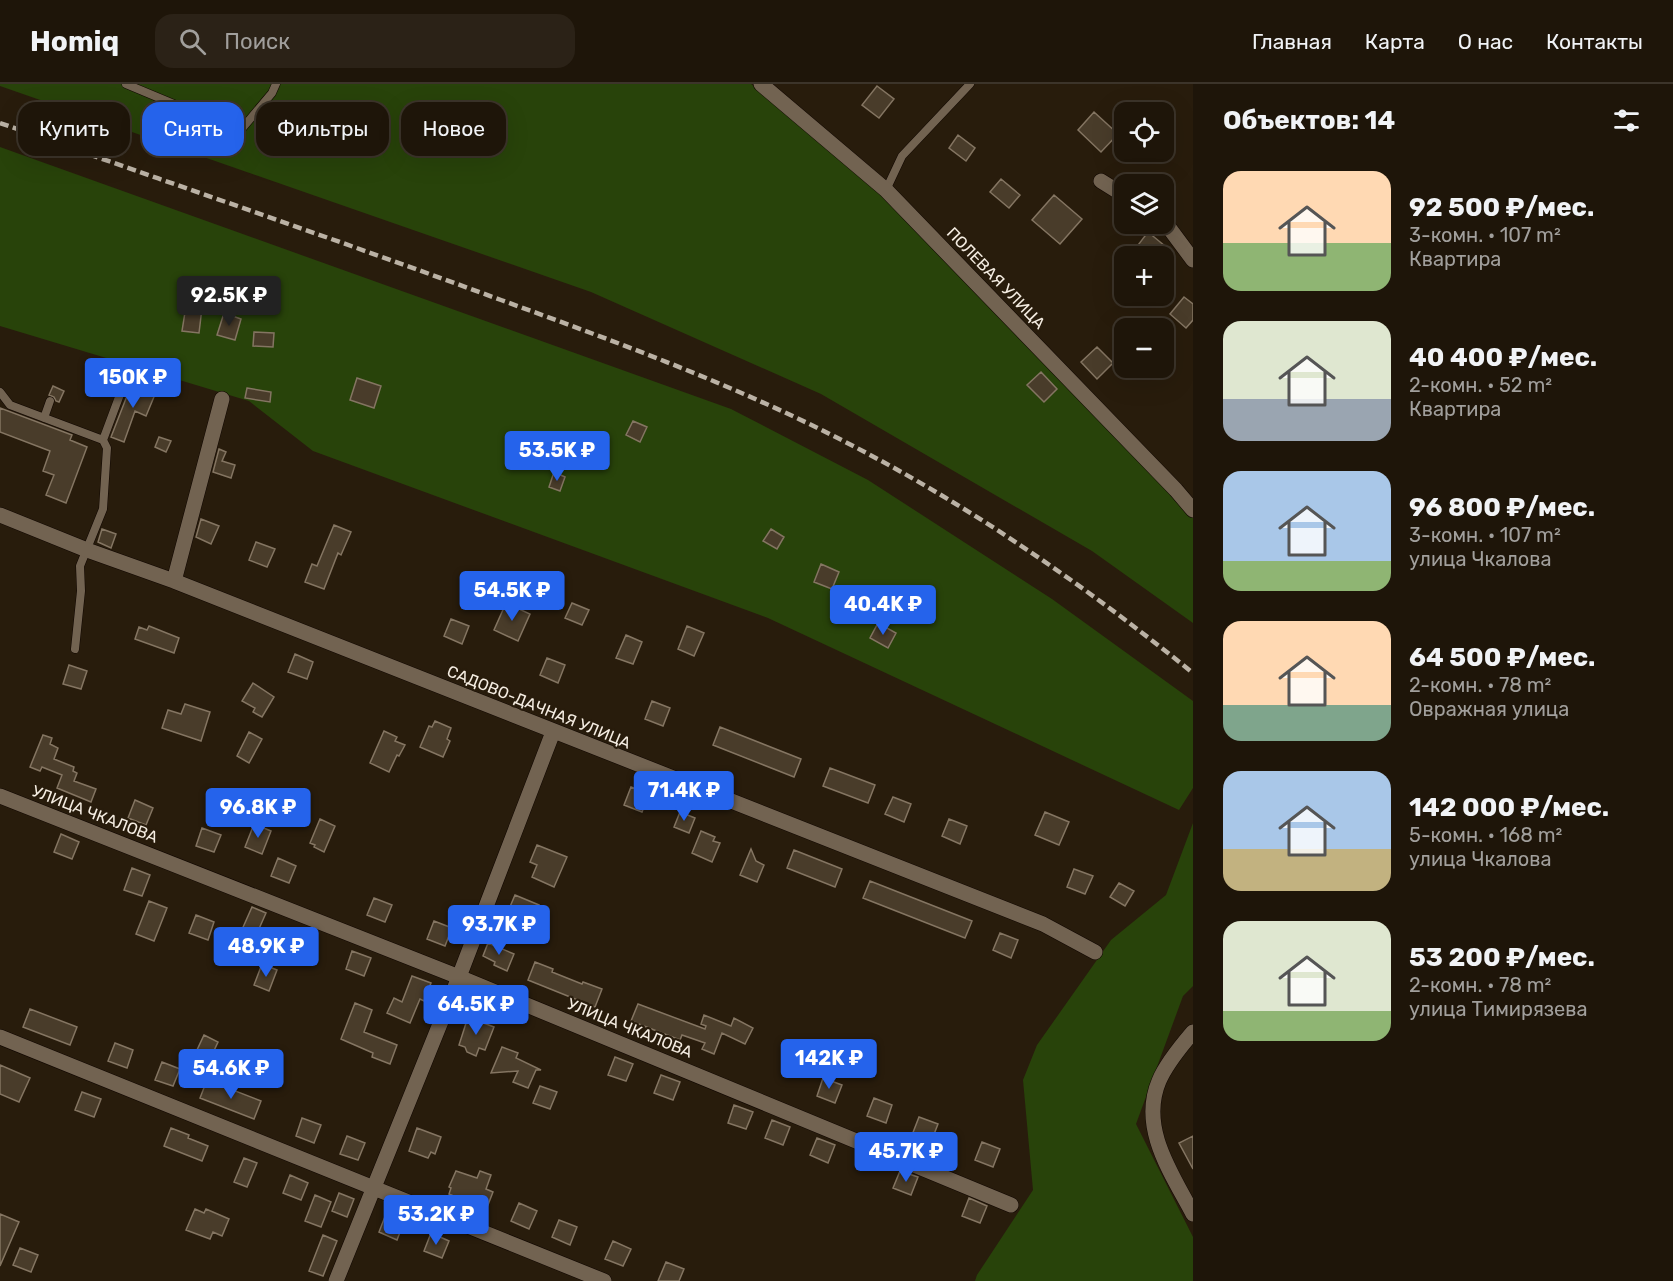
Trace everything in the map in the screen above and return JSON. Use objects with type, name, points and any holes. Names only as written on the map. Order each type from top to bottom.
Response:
[{"type":"street","name":"ПОЛЕВАЯ УЛИЦА","points":[[761,84],[886,190],[1193,510]]},
{"type":"street","points":[[1101,181],[1114,189]]},
{"type":"street","points":[[1174,234],[1193,260]]},
{"type":"street","points":[[174,581],[222,399]]},
{"type":"street","name":"САДОВО-ДАЧНАЯ УЛИЦА","points":[[0,515],[87,550],[174,581],[1043,924],[1095,952]]},
{"type":"street","points":[[336,1281],[459,977],[553,732]]},
{"type":"street","name":"УЛИЦА ЧКАЛОВА","points":[[0,796],[459,977],[1011,1205]]},
{"type":"street","points":[[1193,1032],[1159,1080],[1153,1102],[1154,1128],[1160,1153],[1193,1214]]},
{"type":"street","points":[[0,1037],[604,1281]]},
{"type":"lane","points":[[126,84],[181,107],[229,144],[272,93],[276,84]]},
{"type":"lane","points":[[886,190],[902,156],[969,84]]},
{"type":"lane","points":[[103,440],[124,381]]},
{"type":"lane","points":[[0,392],[9,405],[103,440],[107,448],[103,509],[80,566],[81,591],[75,649]]},
{"type":"lane","points":[[44,418],[50,402]]},
{"type":"green space","points":[[0,84],[751,84],[880,189],[1193,518],[1193,623],[1092,551],[821,394],[591,292],[201,156],[244,156],[244,102],[142,102],[142,135],[130,131],[130,102],[46,102],[0,86]]},
{"type":"green space","points":[[0,147],[18,153],[18,156],[25,156],[731,409],[868,480],[1052,599],[1193,701],[1193,788],[1179,810],[768,618],[313,451],[249,401],[0,326]]},
{"type":"green space","points":[[1193,823],[1193,986],[1183,996],[1136,1124],[1193,1237],[1193,1281],[975,1281],[1033,1190],[1023,1080],[1037,1045],[1111,940],[1166,895]]},
{"type":"building","points":[[877,86],[894,99],[879,118],[862,105]]},
{"type":"building","points":[[1094,112],[1114,130],[1114,138],[1101,152],[1078,130]]},
{"type":"building","points":[[958,135],[975,148],[966,161],[949,148]]},
{"type":"building","points":[[1001,179],[1020,195],[1009,208],[990,192]]},
{"type":"building","points":[[1054,195],[1082,219],[1060,244],[1032,220]]},
{"type":"building","points":[[1146,234],[1150,234],[1165,246],[1137,246]]},
{"type":"building","points":[[1184,297],[1193,304],[1193,320],[1186,328],[1170,314]]},
{"type":"building","points":[[186,306],[202,308],[199,333],[182,331]]},
{"type":"building","points":[[224,313],[241,319],[235,340],[217,335]]},
{"type":"building","points":[[254,332],[274,333],[273,347],[253,346]]},
{"type":"building","points":[[1097,347],[1113,363],[1097,379],[1081,362]]},
{"type":"building","points":[[1041,372],[1057,389],[1044,402],[1027,385]]},
{"type":"building","points":[[357,378],[381,386],[374,408],[350,400]]},
{"type":"building","points":[[132,383],[156,392],[146,416],[135,411],[124,442],[111,437]]},
{"type":"building","points":[[53,386],[64,391],[59,402],[49,395]]},
{"type":"building","points":[[247,388],[271,392],[270,402],[245,398]]},
{"type":"building","points":[[0,408],[72,435],[70,440],[87,447],[66,503],[46,495],[54,475],[43,471],[50,451],[0,432]]},
{"type":"building","points":[[633,421],[647,427],[640,442],[626,435]]},
{"type":"building","points":[[159,437],[171,441],[166,452],[155,447]]},
{"type":"building","points":[[219,449],[226,452],[222,461],[235,465],[231,478],[213,472]]},
{"type":"building","points":[[554,472],[565,477],[560,491],[549,487]]},
{"type":"building","points":[[201,519],[219,526],[211,544],[196,537]]},
{"type":"building","points":[[334,525],[351,532],[341,555],[338,553],[324,589],[305,582],[312,564],[317,566]]},
{"type":"building","points":[[102,529],[116,534],[111,548],[98,542]]},
{"type":"building","points":[[771,529],[784,537],[777,549],[763,541]]},
{"type":"building","points":[[256,542],[275,549],[267,567],[249,560]]},
{"type":"building","points":[[821,564],[839,572],[832,589],[814,582]]},
{"type":"building","points":[[506,603],[530,614],[518,641],[494,630]]},
{"type":"building","points":[[572,603],[589,610],[582,625],[565,618]]},
{"type":"building","points":[[451,619],[469,626],[462,644],[444,636]]},
{"type":"building","points":[[878,623],[896,633],[888,648],[870,638]]},
{"type":"building","points":[[149,626],[179,638],[174,653],[135,639],[139,627],[147,630]]},
{"type":"building","points":[[687,626],[704,633],[694,656],[678,649]]},
{"type":"building","points":[[626,635],[642,642],[633,664],[616,658]]},
{"type":"building","points":[[295,654],[313,662],[307,679],[288,672]]},
{"type":"building","points":[[547,658],[565,665],[558,683],[540,675]]},
{"type":"building","points":[[69,665],[87,671],[81,689],[63,684]]},
{"type":"building","points":[[253,683],[274,697],[262,717],[253,712],[255,708],[242,701]]},
{"type":"building","points":[[652,701],[670,708],[663,726],[645,719]]},
{"type":"building","points":[[185,704],[210,712],[201,741],[162,728],[168,710],[181,714]]},
{"type":"building","points":[[435,721],[451,728],[447,739],[450,741],[443,757],[420,747],[429,726],[432,727]]},
{"type":"building","points":[[720,727],[801,759],[794,777],[713,745]]},
{"type":"building","points":[[384,731],[397,737],[395,741],[405,745],[389,772],[370,763]]},
{"type":"building","points":[[249,732],[262,739],[249,763],[237,756]]},
{"type":"building","points":[[43,735],[52,738],[50,744],[58,748],[54,759],[74,767],[73,771],[77,773],[74,781],[96,789],[91,802],[57,788],[62,775],[42,767],[40,771],[30,767]]},
{"type":"building","points":[[830,768],[875,785],[868,803],[823,786]]},
{"type":"building","points":[[631,787],[649,794],[642,812],[624,805]]},
{"type":"building","points":[[893,797],[911,804],[904,822],[885,814]]},
{"type":"building","points":[[135,800],[153,808],[146,825],[128,818]]},
{"type":"building","points":[[680,812],[695,818],[689,833],[674,827]]},
{"type":"building","points":[[1045,812],[1069,822],[1059,845],[1035,835]]},
{"type":"building","points":[[320,819],[335,826],[324,852],[310,843]]},
{"type":"building","points":[[949,819],[967,826],[960,844],[942,836]]},
{"type":"building","points":[[254,824],[271,831],[262,854],[245,847]]},
{"type":"building","points":[[202,828],[221,835],[214,852],[196,846]]},
{"type":"building","points":[[701,831],[715,837],[713,841],[720,843],[712,862],[692,853]]},
{"type":"building","points":[[61,834],[79,842],[72,859],[54,852]]},
{"type":"building","points":[[537,845],[567,857],[554,887],[532,877],[537,865],[530,862]]},
{"type":"building","points":[[751,849],[756,861],[764,865],[757,882],[740,875]]},
{"type":"building","points":[[794,850],[842,869],[835,887],[787,868]]},
{"type":"building","points":[[278,858],[296,866],[289,883],[271,876]]},
{"type":"building","points":[[132,868],[150,875],[142,896],[124,890]]},
{"type":"building","points":[[1074,869],[1093,876],[1085,894],[1067,887]]},
{"type":"building","points":[[870,881],[972,921],[965,938],[863,898]]},
{"type":"building","points":[[1119,883],[1134,891],[1125,906],[1110,897]]},
{"type":"building","points":[[515,895],[539,905],[526,936],[496,924],[503,907],[509,909]]},
{"type":"building","points":[[374,898],[392,905],[385,922],[367,915]]},
{"type":"building","points":[[149,901],[167,908],[154,941],[136,934]]},
{"type":"building","points":[[252,907],[266,913],[254,940],[240,934]]},
{"type":"building","points":[[196,915],[214,922],[208,940],[189,933]]},
{"type":"building","points":[[434,921],[452,928],[445,946],[427,939]]},
{"type":"building","points":[[1000,933],[1018,940],[1011,958],[993,950]]},
{"type":"building","points":[[488,943],[514,954],[507,971],[494,965],[495,962],[483,956]]},
{"type":"building","points":[[352,951],[371,958],[364,976],[346,969]]},
{"type":"building","points":[[535,962],[553,969],[552,972],[602,989],[595,1007],[528,980]]},
{"type":"building","points":[[262,964],[277,970],[269,991],[254,985]]},
{"type":"building","points":[[412,976],[431,983],[424,1001],[420,999],[410,1023],[387,1013],[394,998],[402,1002]]},
{"type":"building","points":[[355,1003],[372,1010],[364,1032],[397,1045],[390,1064],[372,1057],[373,1053],[341,1039]]},
{"type":"building","points":[[638,1004],[705,1029],[706,1026],[701,1024],[704,1015],[731,1026],[734,1018],[753,1028],[745,1044],[722,1033],[714,1054],[702,1049],[705,1043],[682,1035],[680,1040],[631,1021]]},
{"type":"building","points":[[30,1009],[77,1027],[70,1045],[23,1027]]},
{"type":"building","points":[[468,1017],[494,1027],[485,1050],[479,1048],[476,1056],[459,1045]]},
{"type":"building","points":[[204,1035],[218,1042],[211,1057],[197,1050]]},
{"type":"building","points":[[115,1043],[133,1050],[127,1068],[108,1061]]},
{"type":"building","points":[[502,1047],[518,1053],[516,1058],[541,1070],[536,1070],[528,1088],[513,1082],[518,1071],[491,1073]]},
{"type":"building","points":[[615,1057],[633,1064],[626,1081],[608,1075]]},
{"type":"building","points":[[162,1062],[180,1069],[173,1086],[155,1080]]},
{"type":"building","points":[[0,1065],[30,1078],[19,1102],[0,1094]]},
{"type":"building","points":[[661,1075],[680,1082],[673,1100],[654,1093]]},
{"type":"building","points":[[823,1078],[842,1085],[835,1103],[817,1096]]},
{"type":"building","points":[[207,1080],[261,1101],[254,1119],[200,1098]]},
{"type":"building","points":[[540,1086],[557,1092],[550,1109],[533,1103]]},
{"type":"building","points":[[82,1092],[101,1099],[94,1117],[75,1110]]},
{"type":"building","points":[[874,1098],[892,1105],[886,1123],[867,1116]]},
{"type":"building","points":[[734,1105],[753,1112],[746,1129],[728,1123]]},
{"type":"building","points":[[919,1117],[938,1124],[931,1142],[912,1135]]},
{"type":"building","points":[[302,1118],[321,1125],[314,1143],[296,1136]]},
{"type":"building","points":[[772,1120],[790,1127],[783,1145],[765,1138]]},
{"type":"building","points":[[171,1128],[208,1146],[202,1161],[164,1146]]},
{"type":"building","points":[[417,1128],[441,1137],[435,1154],[431,1152],[428,1158],[409,1151]]},
{"type":"building","points":[[347,1136],[365,1143],[358,1160],[340,1154]]},
{"type":"building","points":[[1193,1136],[1193,1169],[1179,1143]]},
{"type":"building","points":[[817,1138],[835,1145],[828,1163],[810,1155]]},
{"type":"building","points":[[982,1142],[1000,1149],[993,1167],[975,1160]]},
{"type":"building","points":[[244,1158],[257,1163],[247,1187],[234,1182]]},
{"type":"building","points":[[456,1171],[477,1178],[480,1171],[491,1175],[486,1189],[493,1192],[486,1210],[449,1194],[451,1188],[449,1187]]},
{"type":"building","points":[[900,1171],[918,1177],[911,1195],[893,1188]]},
{"type":"building","points":[[290,1175],[308,1183],[301,1200],[283,1193]]},
{"type":"building","points":[[339,1193],[354,1199],[347,1217],[332,1211]]},
{"type":"building","points":[[315,1195],[331,1202],[321,1227],[305,1221]]},
{"type":"building","points":[[969,1198],[987,1206],[980,1223],[962,1216]]},
{"type":"building","points":[[519,1203],[537,1211],[529,1229],[511,1221]]},
{"type":"building","points":[[195,1209],[204,1213],[206,1209],[229,1219],[222,1236],[213,1232],[210,1239],[186,1230]]},
{"type":"building","points":[[0,1214],[19,1222],[0,1266]]},
{"type":"building","points":[[386,1214],[404,1222],[397,1240],[379,1232]]},
{"type":"building","points":[[559,1220],[577,1227],[570,1245],[552,1237]]},
{"type":"building","points":[[431,1233],[449,1241],[442,1258],[424,1251]]},
{"type":"building","points":[[323,1235],[337,1241],[323,1276],[309,1271]]},
{"type":"building","points":[[613,1241],[631,1249],[623,1266],[605,1259]]},
{"type":"building","points":[[20,1248],[38,1255],[31,1272],[13,1265]]},
{"type":"building","points":[[666,1262],[684,1269],[679,1281],[658,1281]]},
{"type":"railway","points":[[0,123],[376,255],[637,350],[726,386],[814,426],[901,472],[988,524],[1072,581],[1193,673]]}]
